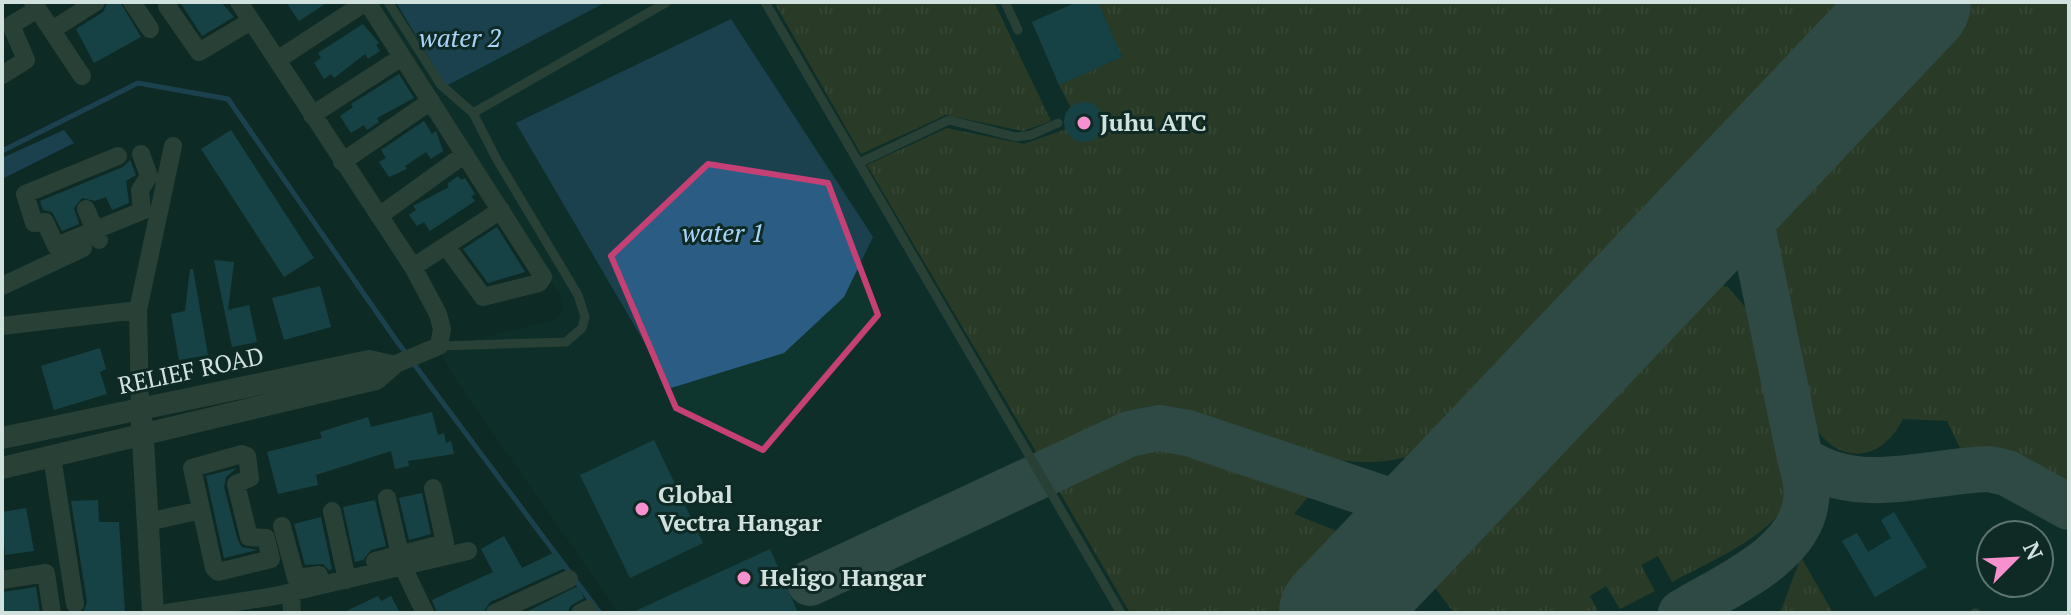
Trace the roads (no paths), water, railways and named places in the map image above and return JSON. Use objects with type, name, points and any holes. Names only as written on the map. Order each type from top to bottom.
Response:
[{"type":"street","points":[[52,30],[96,2]]},
{"type":"street","points":[[132,2],[150,29]]},
{"type":"street","points":[[168,2],[167,6],[199,52],[251,21]]},
{"type":"street","points":[[2,468],[143,437],[297,387],[376,379],[394,365],[436,348],[442,329],[438,314],[413,267],[241,2]]},
{"type":"street","points":[[277,60],[366,2],[542,273],[539,283],[483,297],[446,246]]},
{"type":"street","points":[[2,75],[26,60],[11,25],[36,5],[82,76]]},
{"type":"street","points":[[312,115],[402,57]]},
{"type":"street","points":[[342,162],[431,101]]},
{"type":"street","points":[[153,613],[140,407],[138,310],[173,146]]},
{"type":"street","points":[[2,286],[143,209],[140,190],[149,176],[141,154]]},
{"type":"street","points":[[379,216],[465,154]]},
{"type":"street","points":[[118,156],[27,191],[24,196],[34,223],[45,222],[56,246],[97,236],[157,213]]},
{"type":"street","points":[[86,209],[97,236]]},
{"type":"street","points":[[413,267],[501,210]]},
{"type":"street","points":[[2,326],[138,310]]},
{"type":"street","name":"RELIEF ROAD","points":[[2,438],[140,407],[297,387]]},
{"type":"street","points":[[245,454],[250,478],[236,484],[249,537],[266,538],[271,559],[216,572],[201,510],[193,466],[245,454]]},
{"type":"street","points":[[52,457],[74,540],[75,604]]},
{"type":"street","points":[[402,561],[446,541],[433,488]]},
{"type":"street","points":[[387,498],[402,561],[425,613]]},
{"type":"street","points":[[148,522],[201,510]]},
{"type":"street","points":[[332,511],[346,574]]},
{"type":"street","points":[[282,526],[298,579],[346,574]]},
{"type":"street","points":[[167,613],[236,608],[346,574],[402,561],[468,551]]},
{"type":"street","points":[[2,580],[46,573],[52,613]]},
{"type":"street","points":[[495,613],[569,579]]},
{"type":"street","points":[[291,592],[292,613]]},
{"type":"lane","points":[[388,2],[441,85],[473,113],[496,158],[578,295],[585,317],[577,336],[566,342],[436,348]]},
{"type":"lane","points":[[473,113],[667,2]]},
{"type":"lane","points":[[765,2],[1121,613]]},
{"type":"lane","points":[[1005,2],[1018,30]]},
{"type":"lane","points":[[859,163],[949,120],[1016,137],[1031,135],[1058,123]]},
{"type":"water","name":"water 2","points":[[396,2],[606,2],[446,86]]},
{"type":"water","name":"water 1","points":[[731,19],[873,237],[844,297],[784,353],[671,388],[516,123]]},
{"type":"water","points":[[64,130],[74,143],[2,179],[2,158]]},
{"type":"waterway","points":[[2,151],[138,83],[228,99],[396,340],[600,613]]},
{"type":"place","name":"Juhu ATC","points":[[1084,123]]},
{"type":"place","name":"Global Vectra Hangar","points":[[642,509]]},
{"type":"place","name":"Heligo Hangar","points":[[744,578]]}]
